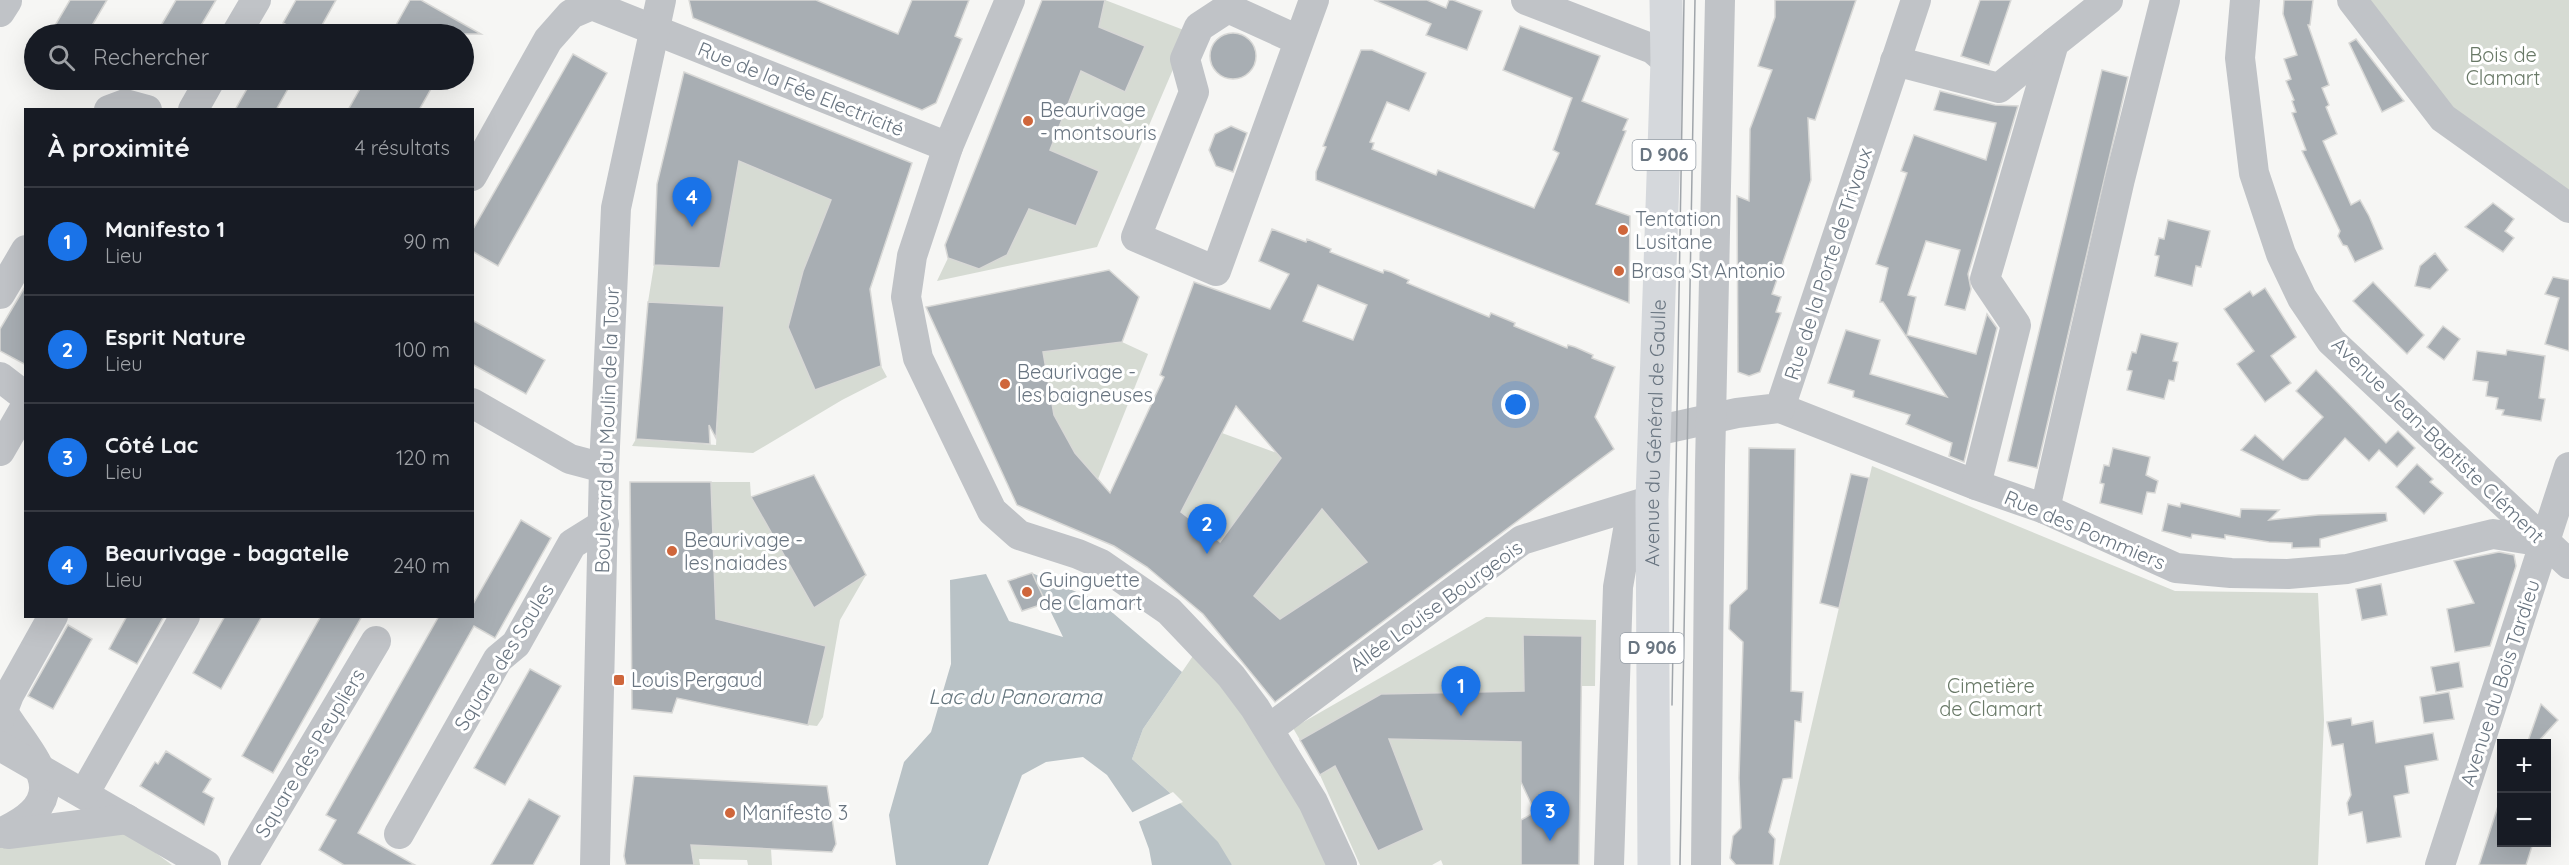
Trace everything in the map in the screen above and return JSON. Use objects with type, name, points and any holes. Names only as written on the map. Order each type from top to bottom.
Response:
[{"type":"main road","name":"Avenue du Général de Gaulle","points":[[1653,865],[1652,500],[1667,61],[1666,0]]},
{"type":"street","points":[[242,24],[256,0]]},
{"type":"street","name":"Boulevard du Moulin de la Tour","points":[[595,865],[604,468],[616,208],[661,0]]},
{"type":"street","points":[[1010,0],[948,147],[912,256],[906,297],[918,358],[992,511],[1019,535],[1101,564],[1169,611],[1231,676],[1269,729],[1313,802],[1342,865]]},
{"type":"street","points":[[1298,40],[1228,8],[1199,27],[1185,59],[1194,92],[1136,237],[1216,271],[1314,0]]},
{"type":"street","points":[[1526,0],[1653,49],[1667,61]]},
{"type":"street","points":[[1706,865],[1720,0]]},
{"type":"street","name":"Rue de la Porte de Trivaux","points":[[1780,408],[1916,0]]},
{"type":"street","points":[[1895,61],[1999,88],[2108,0]]},
{"type":"street","points":[[2044,509],[2120,179],[2165,0]]},
{"type":"street","name":"Avenue Jean-Baptiste Clément","points":[[2245,0],[2240,58],[2254,173],[2281,254],[2302,298],[2331,341],[2569,564]]},
{"type":"street","points":[[2352,0],[2443,118],[2569,207]]},
{"type":"street","name":"Rue de la Fée Electricité","points":[[474,172],[548,40],[571,14],[592,5],[654,32],[948,147]]},
{"type":"street","points":[[1976,485],[2016,325],[1985,279],[2054,43]]},
{"type":"street","points":[[194,108],[204,90]]},
{"type":"street","points":[[114,108],[125,104],[140,108]]},
{"type":"street","points":[[0,294],[24,253]]},
{"type":"street","points":[[0,377],[24,395]]},
{"type":"street","points":[[474,404],[570,459],[604,468]]},
{"type":"street","points":[[1655,431],[1780,408]]},
{"type":"street","name":"Rue des Pommiers","points":[[1780,408],[1976,485],[2044,509],[2176,568],[2231,573],[2288,574],[2347,569],[2493,534],[2545,542]]},
{"type":"street","points":[[0,451],[24,409]]},
{"type":"street","name":"Avenue du Bois Tardieu","points":[[2440,865],[2569,467]]},
{"type":"street","points":[[1609,865],[1618,588],[1628,530],[1652,500]]},
{"type":"street","name":"Allée Louise Bourgeois","points":[[1269,729],[1522,540],[1652,500]]},
{"type":"street","name":"Square des Saules","points":[[399,834],[498,660],[516,644],[572,544],[604,524]]},
{"type":"street","points":[[0,834],[25,822],[40,806],[45,790],[41,770],[1,712],[52,618]]},
{"type":"street","points":[[36,831],[76,789],[184,618]]},
{"type":"street","name":"Square des Peupliers","points":[[243,865],[376,641]]},
{"type":"street","points":[[0,746],[206,865]]},
{"type":"street","points":[[0,834],[127,819]]},
{"type":"green space","points":[[1105,0],[1189,32],[1097,247],[937,281],[948,258],[979,269],[1007,255],[1029,209],[1076,226],[1099,171],[1050,150],[1081,71],[1125,92],[1144,46],[1099,27]]},
{"type":"green space","name":"Bois de Clamart","points":[[2365,0],[2569,0],[2569,194],[2447,107]]},
{"type":"green space","points":[[739,161],[831,200],[788,327],[815,390],[881,366],[887,377],[842,400],[753,453],[632,446],[636,439],[716,445],[724,306],[648,302],[654,265],[720,267]]},
{"type":"green space","points":[[1122,342],[1148,354],[1098,479],[1075,453],[1054,415],[1043,352]]},
{"type":"green space","points":[[1222,433],[1277,453],[1367,562],[1280,619],[1254,596],[1313,521],[1267,479],[1220,541],[1181,512]]},
{"type":"green space","name":"Cimetière de Clamart","points":[[1872,466],[2175,591],[2318,593],[2324,720],[2318,865],[1779,865]]},
{"type":"green space","points":[[711,482],[750,482],[751,497],[814,607],[866,575],[840,620],[823,717],[817,726],[808,725],[826,646],[716,619]]},
{"type":"green space","points":[[1486,617],[1596,620],[1595,686],[1581,686],[1582,636],[1524,635],[1524,691],[1381,694],[1300,740],[1293,728]]},
{"type":"green space","points":[[1197,650],[1235,694],[1334,865],[1232,865],[1170,793],[1132,759],[1143,729]]},
{"type":"green space","points":[[1385,739],[1521,742],[1521,865],[1443,865],[1441,860],[1432,865],[1360,865],[1320,775]]},
{"type":"green space","points":[[121,827],[172,865],[0,865],[0,840]]},
{"type":"green space","points":[[691,840],[771,849],[772,865],[748,865],[747,860],[699,859],[700,865],[694,865]]},
{"type":"water","name":"Lac du Panorama","points":[[1032,573],[1100,602],[1182,672],[1143,729],[1132,759],[1170,793],[1218,842],[1232,865],[1152,865],[1139,822],[1107,775],[1083,757],[1046,762],[1022,775],[988,865],[896,865],[889,815],[904,762],[931,732],[951,664],[950,580],[986,574],[1009,621],[1063,637]]},
{"type":"pier","points":[[1173,792],[1183,802],[1136,823],[1129,814]]},
{"type":"building","points":[[70,0],[107,0],[93,24],[56,24]]},
{"type":"building","points":[[176,0],[216,0],[202,24],[162,24]]},
{"type":"building","points":[[296,0],[336,0],[323,24],[283,23]]},
{"type":"building","points":[[410,0],[421,0],[463,24],[397,24]]},
{"type":"building","points":[[689,0],[816,0],[898,34],[912,0],[969,0],[955,36],[962,39],[936,103],[922,110],[693,18]]},
{"type":"building","name":"Beaurivage - montsouris","points":[[1042,0],[1105,0],[1099,27],[1145,46],[1125,92],[1081,71],[1050,150],[1099,171],[1076,226],[1029,209],[1007,255],[979,269],[948,258],[945,245]]},
{"type":"building","points":[[1374,0],[1427,0],[1446,8],[1449,0],[1453,0],[1482,11],[1467,50],[1426,35],[1431,24]]},
{"type":"building","points":[[1775,0],[1856,0],[1815,120],[1808,118],[1811,180],[1772,294],[1781,297],[1776,312],[1781,313],[1760,372],[1749,376],[1738,372],[1737,196],[1749,201],[1750,129],[1772,70],[1758,66],[1775,17]]},
{"type":"building","points":[[1980,0],[2011,0],[1989,65],[1961,56]]},
{"type":"building","points":[[2284,0],[2313,0],[2310,25],[2308,25],[2329,85],[2322,88],[2329,105],[2326,107],[2337,134],[2323,141],[2351,205],[2360,200],[2383,249],[2355,262],[2347,246],[2343,245],[2338,236],[2340,231],[2302,151],[2306,150],[2292,113],[2296,112],[2292,101],[2294,100],[2286,81],[2291,79],[2284,59],[2297,55],[2283,14]]},
{"type":"building","points":[[1520,26],[1600,56],[1582,101],[1628,119],[1623,130],[1626,131],[1596,204],[1630,216],[1629,303],[1316,180],[1316,172],[1326,147],[1323,146],[1361,50],[1372,50],[1426,73],[1409,111],[1387,102],[1370,142],[1374,143],[1372,149],[1436,175],[1438,170],[1534,208],[1559,153],[1553,150],[1572,98],[1503,70]]},
{"type":"building","points":[[1233,33],[1249,40],[1256,56],[1249,72],[1233,79],[1217,72],[1210,56],[1217,40]]},
{"type":"building","points":[[2356,39],[2404,101],[2382,112],[2349,43]]},
{"type":"building","points":[[573,54],[607,73],[498,266],[474,252],[474,227]]},
{"type":"building","points":[[2102,70],[2128,77],[2037,468],[2008,461]]},
{"type":"building","points":[[684,72],[912,163],[870,289],[881,366],[815,390],[788,327],[803,271],[831,200],[739,161],[720,268],[654,265],[657,184]]},
{"type":"building","points":[[246,90],[287,90],[277,108],[236,108]]},
{"type":"building","points":[[359,90],[430,90],[420,108],[349,108]]},
{"type":"building","points":[[1940,91],[1995,105],[2018,106],[1968,274],[1971,289],[1965,310],[1945,305],[1960,250],[1926,241],[1908,295],[1916,297],[1907,335],[1976,354],[1987,314],[1997,328],[1964,462],[1949,456],[1952,443],[1906,424],[1910,415],[1853,397],[1854,391],[1828,383],[1846,330],[1880,340],[1870,374],[1947,397],[1883,302],[1880,302],[1888,268],[1876,264],[1907,173],[1901,171],[1914,135],[1986,160],[1996,123],[1934,110]]},
{"type":"building","points":[[1231,126],[1247,133],[1233,172],[1216,166],[1209,150],[1215,134]]},
{"type":"building","points":[[2493,203],[2514,219],[2505,231],[2514,238],[2503,252],[2465,227]]},
{"type":"building","points":[[2168,220],[2210,231],[2201,267],[2196,266],[2192,286],[2155,276],[2159,256],[2155,255],[2159,238],[2164,239]]},
{"type":"building","points":[[1272,229],[1306,242],[1307,239],[1331,249],[1330,252],[1383,273],[1384,270],[1391,272],[1409,280],[1407,283],[1489,317],[1491,313],[1515,323],[1514,326],[1567,348],[1568,345],[1575,347],[1593,355],[1592,358],[1615,367],[1595,417],[1614,449],[1275,702],[1203,614],[1147,567],[1114,546],[1017,505],[926,307],[1109,270],[1139,297],[1122,342],[1043,352],[1054,415],[1075,453],[1110,493],[1164,377],[1160,375],[1194,282],[1270,309],[1289,274],[1259,261]],"holes":[[[1318,285],[1367,305],[1353,340],[1303,321]],[[1236,406],[1281,458],[1220,542],[1181,512]],[[1322,509],[1367,562],[1280,619],[1254,596]]]},
{"type":"building","points":[[2435,253],[2448,270],[2430,289],[2415,286],[2420,266]]},
{"type":"building","points":[[2553,277],[2569,280],[2569,351],[2545,344],[2559,298],[2545,294]]},
{"type":"building","points":[[2373,282],[2424,335],[2407,354],[2353,301]]},
{"type":"building","points":[[24,288],[24,364],[0,351],[0,329]]},
{"type":"building","points":[[2265,288],[2296,337],[2271,356],[2291,383],[2265,402],[2237,364],[2254,351],[2224,309],[2250,291],[2253,296]]},
{"type":"building","points":[[648,302],[724,306],[716,438],[709,425],[710,444],[636,439]]},
{"type":"building","points":[[474,321],[545,360],[526,394],[474,365]]},
{"type":"building","points":[[2443,326],[2460,339],[2444,360],[2427,347]]},
{"type":"building","points":[[2141,334],[2178,343],[2173,361],[2178,362],[2174,381],[2169,380],[2164,399],[2127,390],[2132,371],[2127,370],[2132,352],[2136,353]]},
{"type":"building","points":[[2507,350],[2545,356],[2539,398],[2545,399],[2541,421],[2502,415],[2504,410],[2496,409],[2498,398],[2486,396],[2488,382],[2473,380],[2477,351],[2506,355]]},
{"type":"building","points":[[2316,370],[2386,443],[2398,431],[2415,448],[2397,467],[2379,450],[2369,461],[2345,438],[2308,480],[2302,480],[2241,450],[2255,435],[2283,460],[2323,417],[2296,391]]},
{"type":"building","points":[[1749,448],[1795,449],[1791,691],[1803,692],[1801,722],[1795,721],[1792,778],[1783,779],[1769,832],[1775,839],[1773,865],[1736,865],[1730,858],[1733,836],[1741,828],[1739,778],[1743,642],[1729,629],[1730,605],[1747,589]]},
{"type":"building","points":[[2113,448],[2150,457],[2146,475],[2158,481],[2155,493],[2147,492],[2142,514],[2100,503],[2104,484],[2100,483],[2104,465],[2109,466]]},
{"type":"building","points":[[2417,464],[2433,479],[2430,482],[2443,493],[2424,514],[2396,487]]},
{"type":"building","points":[[1851,474],[1869,478],[1839,608],[1820,603]]},
{"type":"building","name":"Beaurivage - les naiades","points":[[814,475],[866,575],[814,608],[751,497]]},
{"type":"building","name":"Beaurivage - les naiades","points":[[630,482],[711,482],[716,619],[826,646],[808,725],[677,698],[672,713],[632,709]]},
{"type":"building","points":[[2181,503],[2240,517],[2241,509],[2279,510],[2269,520],[2318,515],[2386,513],[2387,521],[2320,539],[2320,547],[2292,548],[2292,543],[2225,535],[2225,539],[2192,534],[2191,538],[2162,531],[2168,504],[2180,507]]},
{"type":"building","points":[[521,520],[551,538],[495,638],[474,626],[358,833],[415,865],[344,865],[319,850],[336,820],[326,815],[438,618],[474,618],[474,602]]},
{"type":"building","points":[[2499,552],[2514,555],[2516,566],[2490,646],[2455,652],[2447,609],[2474,603],[2454,561]]},
{"type":"building","name":"Guinguette de Clamart","points":[[1032,573],[1046,603],[1022,611],[1008,581]]},
{"type":"building","points":[[2381,584],[2387,615],[2362,620],[2356,589]]},
{"type":"building","points":[[126,618],[163,618],[137,664],[109,649]]},
{"type":"building","points":[[224,618],[261,618],[221,689],[193,673]]},
{"type":"building","points":[[320,618],[361,618],[273,773],[242,756]]},
{"type":"building","points":[[68,625],[92,639],[53,709],[28,696]]},
{"type":"building","points":[[1523,635],[1582,636],[1579,865],[1521,865],[1521,820],[1535,812],[1521,782],[1521,742],[1389,739],[1424,830],[1378,851],[1335,766],[1320,775],[1300,740],[1381,694],[1524,691]]},
{"type":"building","points":[[2459,662],[2463,687],[2436,692],[2431,667]]},
{"type":"building","points":[[530,669],[561,686],[505,785],[474,768]]},
{"type":"building","points":[[2449,692],[2454,719],[2424,723],[2420,697]]},
{"type":"building","points":[[2541,704],[2558,720],[2541,739],[2529,739]]},
{"type":"building","points":[[2351,718],[2352,725],[2373,721],[2376,743],[2433,733],[2438,760],[2405,766],[2409,793],[2394,796],[2401,837],[2367,843],[2362,812],[2349,815],[2347,803],[2351,795],[2343,744],[2332,746],[2327,722]]},
{"type":"building","points":[[166,751],[211,779],[203,792],[214,798],[204,825],[140,786],[155,762],[158,764]]},
{"type":"building","name":"Manifesto 3","points":[[634,776],[827,786],[836,844],[832,852],[691,845],[694,865],[626,865],[624,856]]},
{"type":"building","points":[[529,799],[560,816],[533,865],[491,865]]},
{"type":"building","points":[[2497,809],[2497,847],[2532,847],[2526,865],[2479,865]]},
{"type":"tram line","points":[[1672,705],[1684,0]]},
{"type":"tram line","points":[[1680,865],[1695,0]]},
{"type":"place","name":"Beaurivage - montsouris","points":[[1028,121]]},
{"type":"place","name":"Beaurivage - bagatelle","points":[[692,227]]},
{"type":"place","name":"Tentation Lusitane","points":[[1623,230]]},
{"type":"place","name":"Brasa St Antonio","points":[[1619,271]]},
{"type":"place","name":"Beaurivage - les baigneuses","points":[[1005,384]]},
{"type":"place","name":"Beaurivage - les naiades","points":[[672,551]]},
{"type":"place","name":"Esprit Nature","points":[[1207,554]]},
{"type":"place","name":"Guinguette de Clamart","points":[[1027,592]]},
{"type":"place","name":"Louis Pergaud","points":[[619,680]]},
{"type":"place","name":"Manifesto 1","points":[[1461,716]]},
{"type":"place","name":"Manifesto 3","points":[[730,813]]},
{"type":"place","name":"Côté Lac","points":[[1550,841]]}]
